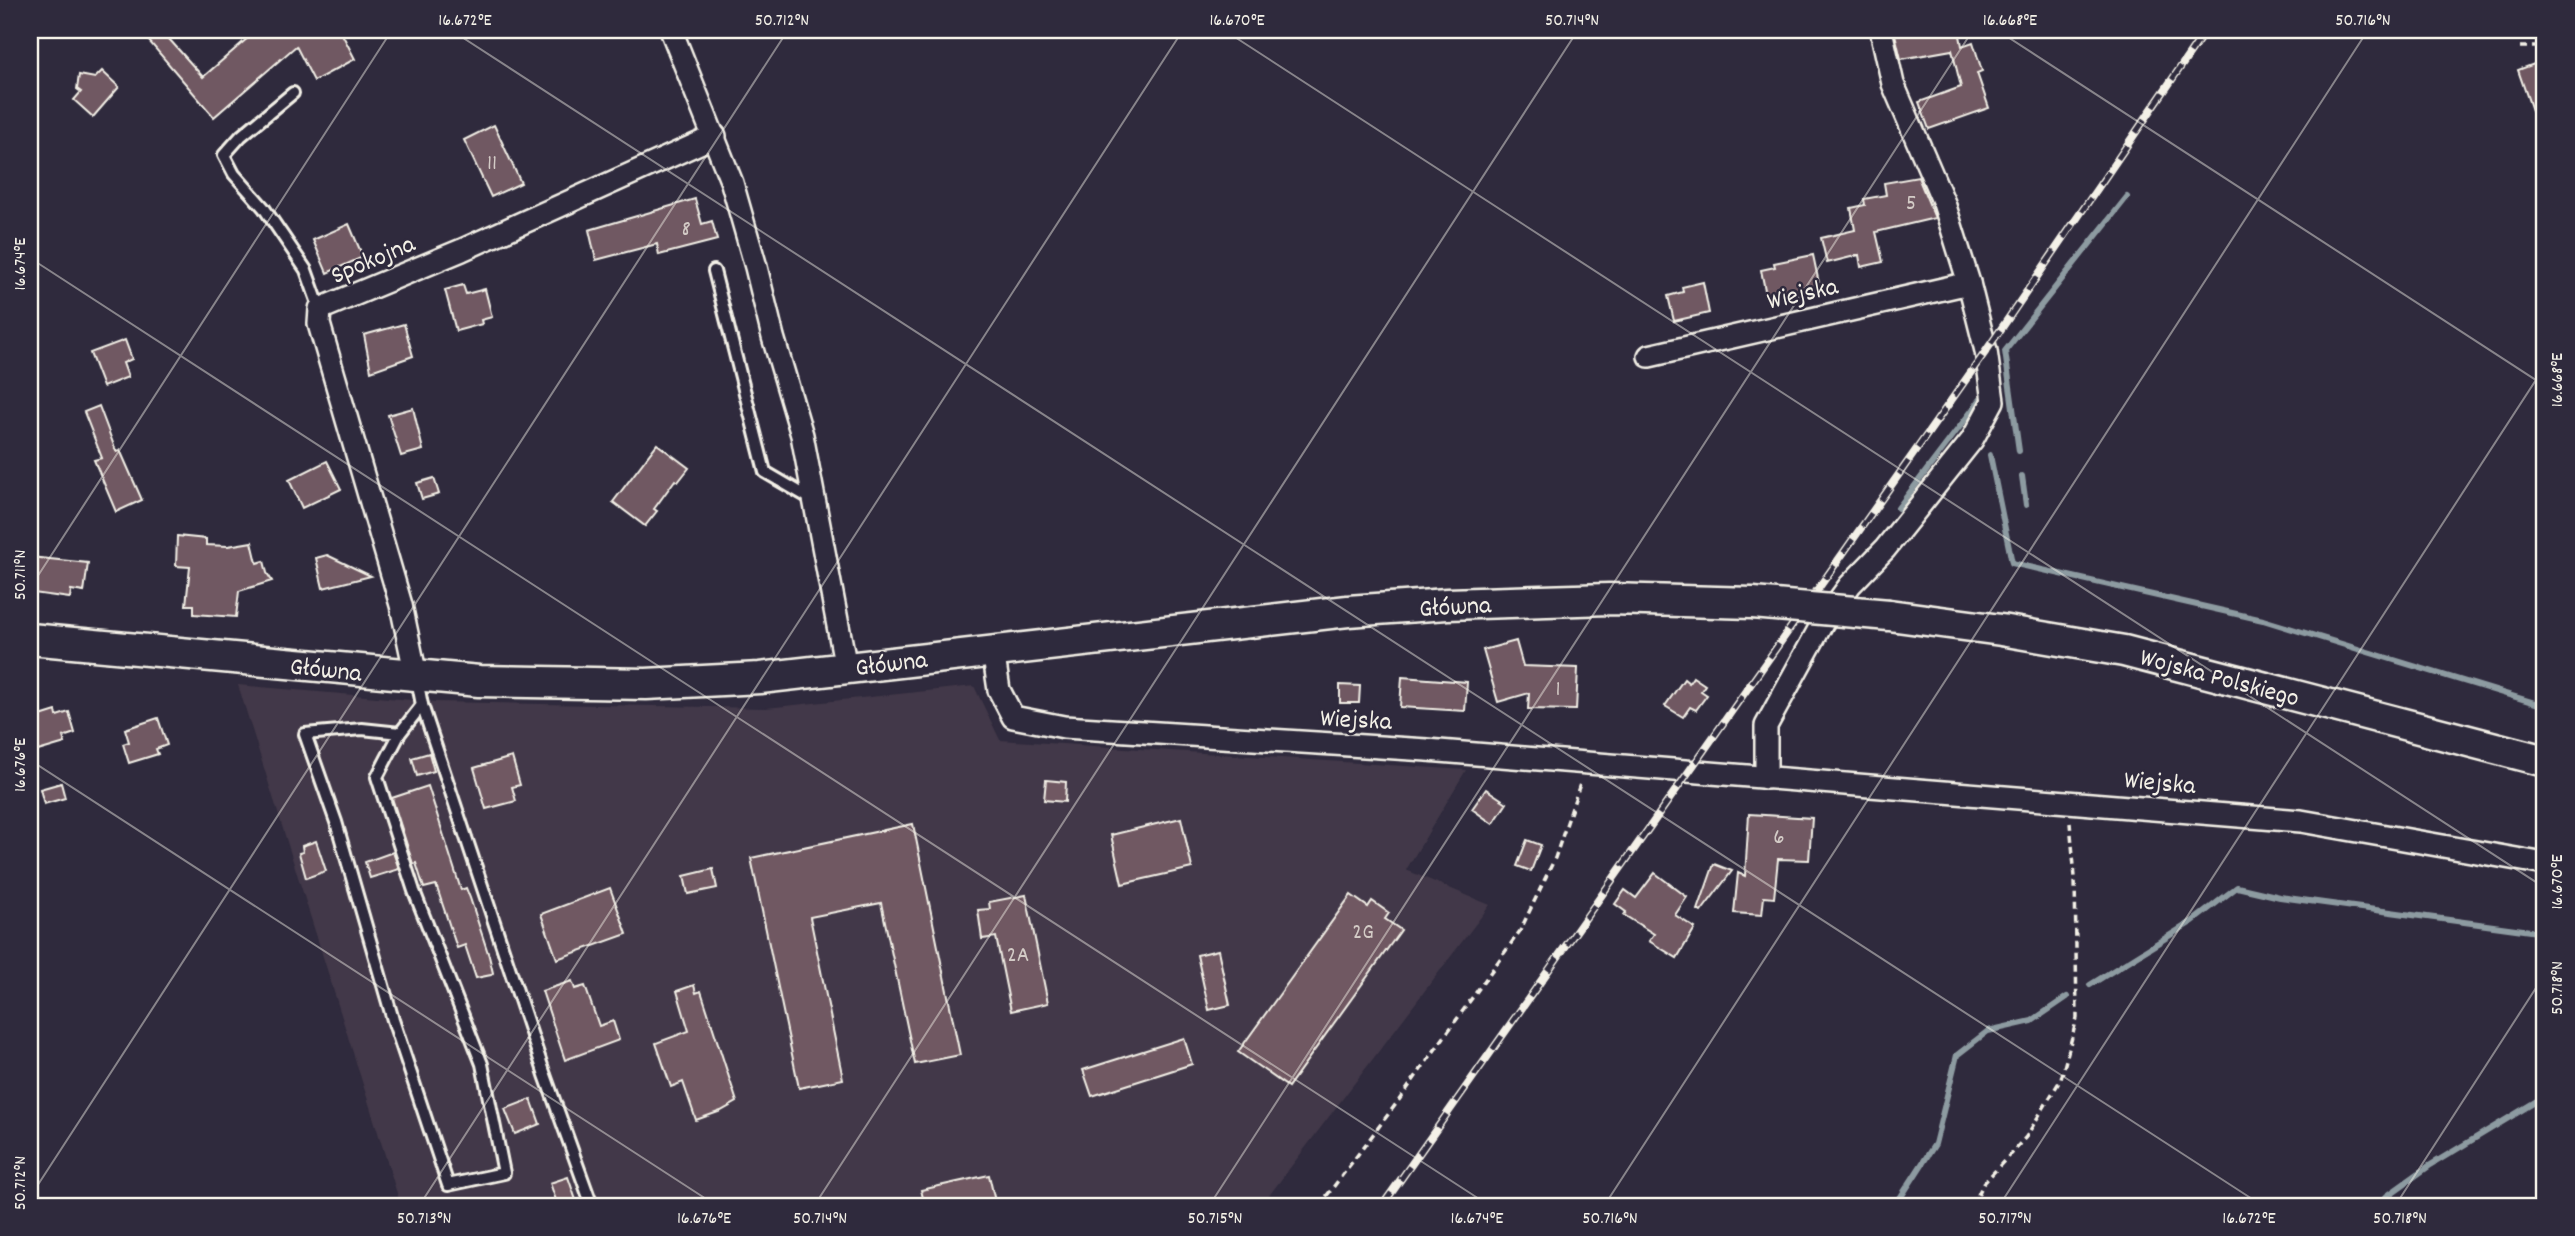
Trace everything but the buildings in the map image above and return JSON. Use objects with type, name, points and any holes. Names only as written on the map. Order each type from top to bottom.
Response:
[{"type":"main road","name":"Główna","points":[[30,639],[419,691],[491,681],[646,684],[706,682],[1255,620],[1435,605],[1609,599],[1753,603],[1889,615]]},
{"type":"main road","name":"Wojska Polskiego","points":[[1889,615],[2001,630],[2124,651],[2545,761]]},
{"type":"street","points":[[671,30],[715,136],[757,267],[773,337],[802,435],[846,667]]},
{"type":"street","points":[[1766,778],[1766,726],[1823,622],[1850,585],[1900,529],[1972,440],[1993,401],[1986,351],[1969,283],[1944,203],[1894,84],[1881,30]]},
{"type":"street","name":"Spokojna","points":[[419,691],[401,605],[319,324],[320,309],[462,250],[715,136]]},
{"type":"street","name":"Wiejska","points":[[1649,356],[1969,283]]},
{"type":"street","name":"Wiejska","points":[[993,650],[999,690],[1013,717],[1064,727],[1394,748],[2301,821],[2545,864]]},
{"type":"lane","points":[[293,93],[241,136],[224,155],[234,174],[264,208],[306,270],[320,309]]},
{"type":"lane","points":[[714,271],[765,472],[816,501]]},
{"type":"lane","points":[[400,733],[362,729],[305,734],[336,822],[390,1008],[449,1185],[504,1173],[482,1064],[414,891],[377,777],[400,733],[419,691]]},
{"type":"lane","points":[[419,691],[545,1075],[591,1203]]},
{"type":"path","points":[[2520,47],[2545,47]]},
{"type":"path","points":[[1319,1206],[1520,931],[1555,858],[1587,763]]},
{"type":"path","points":[[1973,1206],[1983,1184],[2026,1137],[2061,1079],[2077,1018],[2075,890],[2068,802]]},
{"type":"shaded area","points":[[238,685],[435,702],[766,708],[974,686],[1000,740],[1466,770],[1406,870],[1490,905],[1261,1206],[401,1206]]},
{"type":"waterway","points":[[2019,451],[2005,351],[2127,197]]},
{"type":"waterway","points":[[1898,508],[1980,400]]},
{"type":"waterway","points":[[1990,455],[2012,563],[2263,620],[2545,706]]},
{"type":"waterway","points":[[2022,476],[2026,505]]},
{"type":"waterway","points":[[2090,985],[2193,921],[2237,887],[2280,897],[2545,933]]},
{"type":"waterway","points":[[1895,1206],[1935,1144],[1957,1055],[1988,1031],[2032,1021],[2067,997]]},
{"type":"waterway","points":[[2378,1206],[2387,1196],[2429,1166],[2545,1096]]},
{"type":"railway","points":[[1382,1206],[1986,351],[2206,30]]}]
